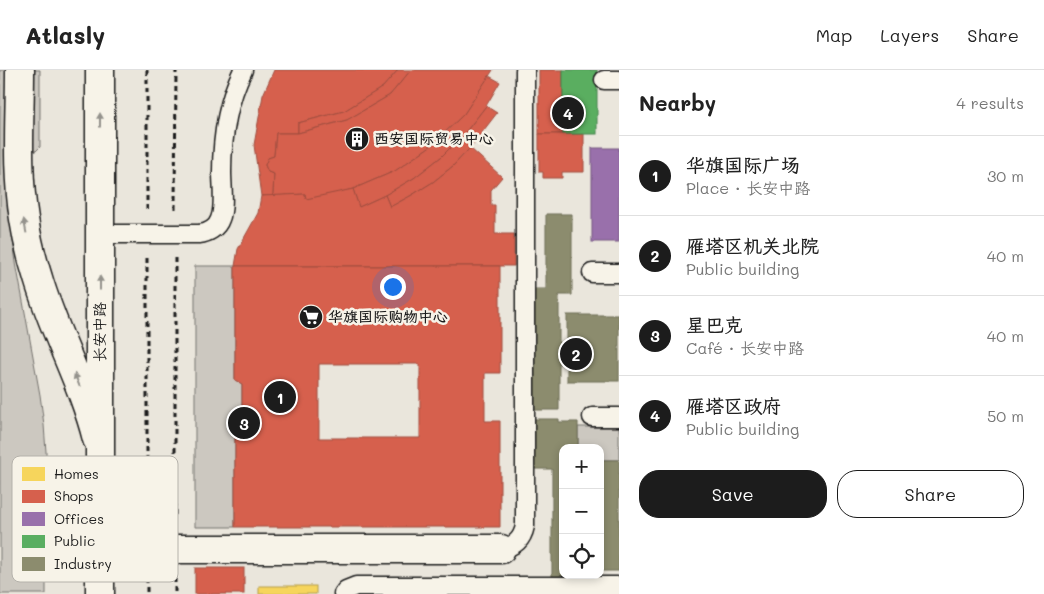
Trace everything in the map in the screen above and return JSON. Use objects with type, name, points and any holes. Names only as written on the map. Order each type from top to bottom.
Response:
[{"type":"street","points":[[20,70],[20,181],[32,258],[45,300],[94,426],[99,456]]},
{"type":"street","name":"长安中路","points":[[100,70],[100,456]]},
{"type":"street","points":[[178,549],[501,549]]},
{"type":"lane","points":[[100,234],[204,233],[212,230],[220,220],[225,129],[234,92],[243,70]]},
{"type":"lane","points":[[501,549],[511,547],[518,542],[523,535],[524,526],[524,70]]},
{"type":"lane","points":[[592,273],[619,273]]},
{"type":"lane","points":[[592,416],[619,416]]},
{"type":"lane","points":[[344,594],[346,590],[356,586],[619,586]]},
{"type":"path","points":[[147,70],[147,456]]},
{"type":"path","points":[[175,456],[176,70]]},
{"type":"shaded area","points":[[0,70],[10,70],[10,204],[12,233],[40,395],[46,452],[46,456],[12,456],[12,582],[46,582],[46,594],[0,594]]},
{"type":"shaded area","points":[[29,70],[40,70],[40,147],[36,151],[31,149]]},
{"type":"shaded area","points":[[195,266],[235,266],[235,380],[242,384],[242,409],[235,413],[235,527],[195,527]]},
{"type":"shaded area","points":[[578,427],[619,427],[619,460],[604,460],[604,444],[578,444]]},
{"type":"building: Homes","points":[[259,586],[316,586],[316,594],[259,594]]},
{"type":"building: Shops","points":[[274,70],[398,70],[383,87],[344,111],[298,123],[298,133],[276,133],[274,156],[268,158],[265,165],[268,172],[274,174],[273,196],[261,196],[254,145],[263,95]]},
{"type":"building: Shops","points":[[398,70],[411,70],[390,95],[347,120],[298,133],[298,123],[344,111],[383,87]]},
{"type":"building: Shops","name":"西安国际贸易中心","points":[[411,70],[493,70],[464,114],[432,145],[395,171],[353,189],[318,198],[306,199],[305,194],[273,196],[274,174],[268,172],[265,165],[268,158],[274,156],[276,133],[298,133],[347,120],[390,95]]},
{"type":"building: Shops","points":[[539,70],[563,70],[563,134],[539,134]]},
{"type":"building: Shops","points":[[489,76],[500,82],[486,106],[465,133],[441,157],[414,178],[385,195],[359,207],[353,189],[395,171],[432,145],[464,114]]},
{"type":"building: Shops","points":[[486,106],[497,113],[470,148],[453,166],[433,182],[390,207],[385,195],[414,178],[441,157],[465,133]]},
{"type":"building: Shops","points":[[539,134],[584,134],[584,172],[562,172],[562,178],[543,178],[543,172],[539,172]]},
{"type":"building: Shops","points":[[470,148],[502,177],[491,190],[491,205],[495,205],[495,234],[514,234],[514,266],[235,266],[238,249],[258,213],[261,196],[305,194],[306,199],[353,189],[359,207],[385,195],[390,207],[433,182],[453,166]]},
{"type":"building: Shops","points":[[235,266],[500,266],[500,373],[485,373],[485,421],[500,421],[500,527],[235,527],[235,413],[242,409],[242,384],[235,380]],"holes":[[[319,364],[420,364],[420,438],[319,438]]]},
{"type":"building: Shops","points":[[195,568],[244,568],[244,594],[195,594]]},
{"type":"building: Offices","points":[[592,148],[619,148],[619,242],[592,242]]},
{"type":"building: Public","points":[[563,70],[597,70],[597,134],[563,134]]},
{"type":"building: Industry","points":[[546,214],[572,214],[572,295],[559,295],[559,410],[533,410],[533,289],[546,289]]},
{"type":"building: Industry","points":[[567,315],[619,315],[619,381],[567,381]]},
{"type":"building: Industry","points":[[533,419],[559,419],[559,422],[578,422],[578,444],[559,444],[559,579],[552,579],[552,469],[533,469]]},
{"type":"building: Industry","points":[[604,460],[619,460],[619,571],[604,571]]},
{"type":"place","name":"雁塔区政府","points":[[568,113]]},
{"type":"place","name":"西安国际贸易中心","points":[[357,139]]},
{"type":"place","name":"华旗国际购物中心","points":[[311,317]]},
{"type":"place","name":"雁塔区机关北院","points":[[576,354]]},
{"type":"place","name":"华旗国际广场","points":[[280,397]]},
{"type":"place","name":"星巴克","points":[[244,423]]}]
